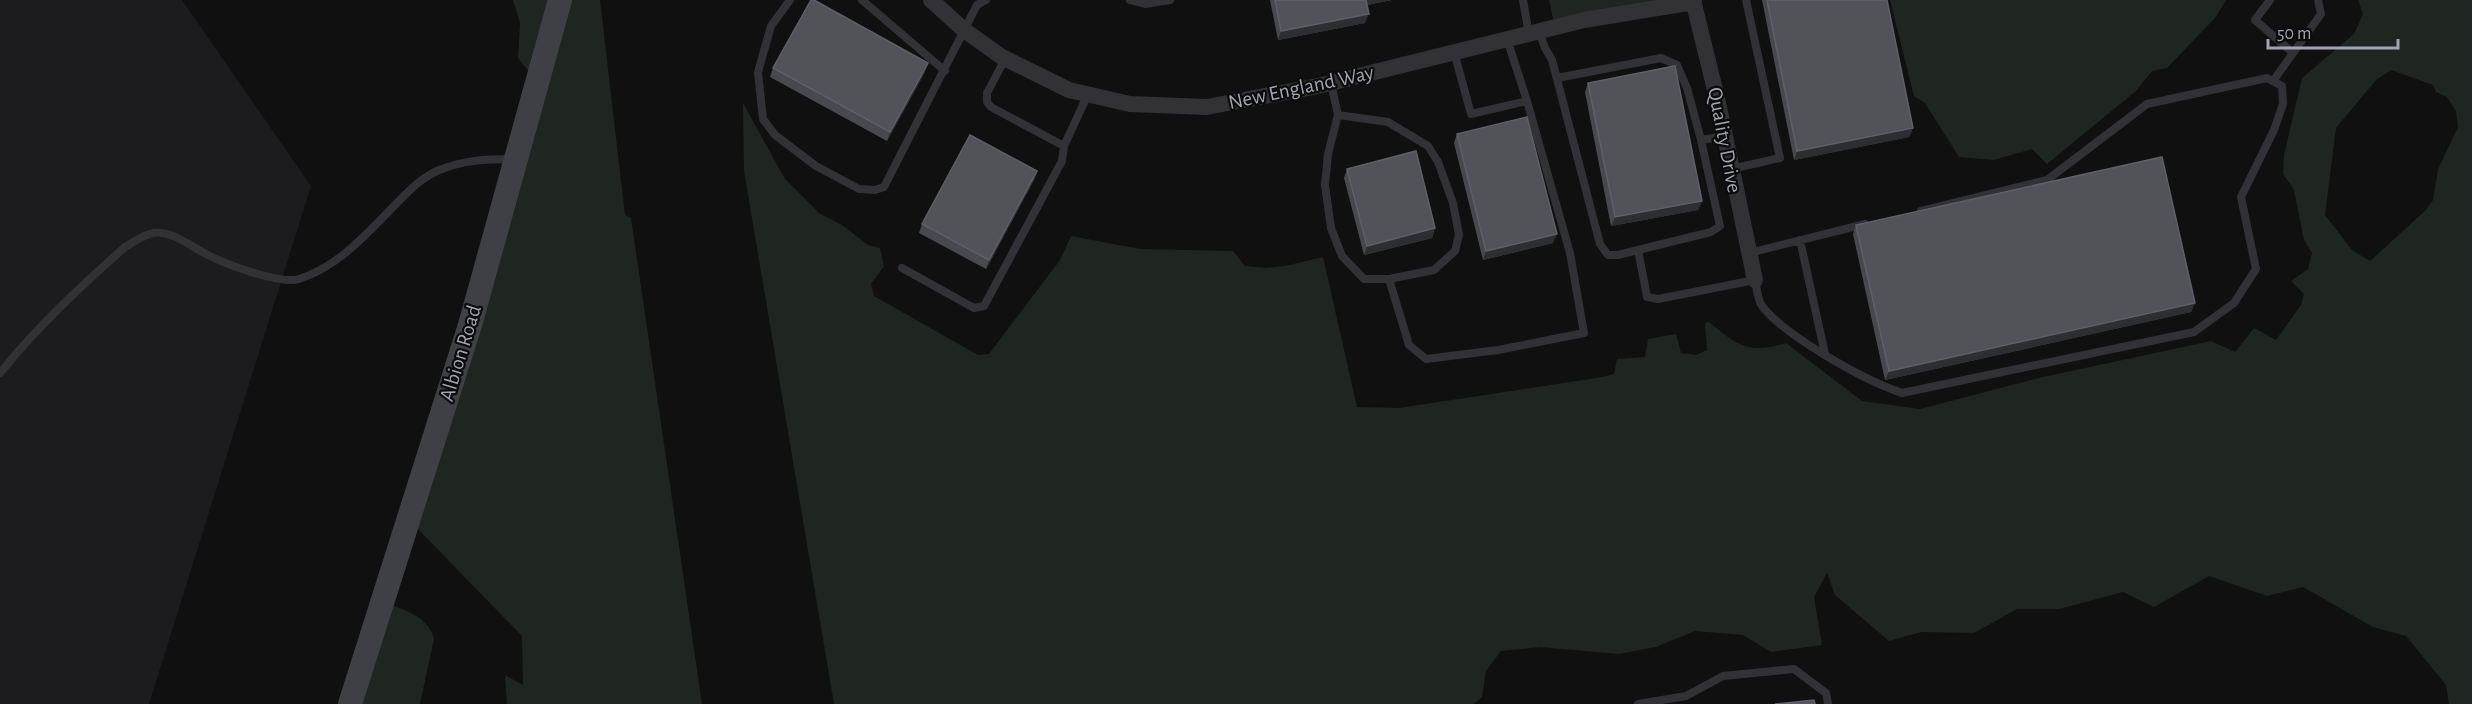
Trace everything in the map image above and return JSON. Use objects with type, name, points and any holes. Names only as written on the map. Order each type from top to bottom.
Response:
[{"type":"main road","name":"Albion Road","points":[[350,704],[470,324],[560,0]]},
{"type":"street","name":"New England Way","points":[[931,0],[964,30],[1005,59],[1069,90],[1130,104],[1207,107],[1331,83],[1584,20],[1694,1]]},
{"type":"street","name":"Quality Drive","points":[[1694,1],[1698,26],[1706,46],[1755,280]]},
{"type":"lane","points":[[862,0],[945,71]]},
{"type":"lane","points":[[788,1],[771,26],[758,72],[763,119],[775,135],[816,166],[860,189],[875,190],[884,187],[977,5],[986,0]]},
{"type":"lane","points":[[1130,0],[1145,4],[1170,0]]},
{"type":"lane","points":[[1523,0],[1534,32],[1557,78],[1600,244],[1608,255],[1711,232],[1720,226],[1701,140],[1687,88],[1677,65],[1661,58],[1557,78]]},
{"type":"lane","points":[[1730,169],[1780,158],[1746,0]]},
{"type":"lane","points":[[2270,0],[2254,20],[2293,53]]},
{"type":"lane","points":[[2273,81],[2321,14],[2318,0]]},
{"type":"lane","points":[[1389,279],[1409,345],[1426,359],[1498,350],[1584,333],[1570,253],[1507,39]]},
{"type":"lane","points":[[1454,52],[1471,114],[1527,101]]},
{"type":"lane","points":[[1005,59],[987,93],[987,102],[991,107],[1064,146]]},
{"type":"lane","points":[[1638,250],[1647,297],[1658,299],[1755,280],[1760,304],[1776,320],[1825,354],[1876,384],[1902,393],[2194,332],[2234,303],[2256,269],[2241,197],[2274,130],[2283,104],[2282,86],[2267,78],[2147,104],[2047,180],[1912,213]]},
{"type":"lane","points":[[1331,83],[1338,115],[1328,154],[1325,185],[1331,228],[1342,256],[1364,279],[1389,279],[1434,270],[1455,251],[1459,234],[1453,203],[1438,162],[1428,146],[1388,122],[1338,115]]},
{"type":"lane","points":[[902,268],[974,308],[984,306],[1062,161],[1064,146],[1088,94]]},
{"type":"lane","points":[[1701,140],[1724,136]]},
{"type":"lane","points":[[0,374],[28,338],[57,308],[125,247],[138,239],[154,233],[174,236],[205,254],[240,269],[295,281],[318,273],[340,256],[374,227],[413,187],[436,171],[464,162],[516,159]]},
{"type":"lane","points":[[1749,253],[1878,221]]},
{"type":"lane","points":[[1800,240],[1825,354]]},
{"type":"lane","points":[[1638,704],[1686,696],[1723,676],[1794,669],[1826,693],[1828,704]]},
{"type":"shaded area","points":[[0,0],[182,0],[311,186],[149,704],[0,704]]},
{"type":"shaded area","points":[[513,0],[600,0],[625,215],[631,218],[702,704],[507,704],[505,675],[523,685],[522,636],[415,526],[537,82],[518,58],[520,23]]},
{"type":"shaded area","points":[[1549,0],[1678,0],[1555,28]]},
{"type":"shaded area","points":[[1890,0],[2226,0],[2215,18],[2167,68],[2152,71],[2136,91],[2047,164],[2032,149],[1994,160],[1959,157],[1925,103],[1914,96]]},
{"type":"shaded area","points":[[2358,0],[2472,0],[2472,704],[2449,704],[2446,685],[2406,636],[2373,627],[2303,587],[2267,596],[2209,576],[2154,607],[2123,592],[2059,609],[2017,609],[1974,633],[1921,632],[1889,641],[1835,595],[1827,573],[1814,597],[1822,645],[1771,652],[1743,635],[1695,631],[1656,647],[1619,654],[1540,647],[1501,651],[1486,671],[1482,697],[1474,704],[834,704],[744,171],[743,103],[785,179],[819,213],[842,225],[868,245],[880,248],[884,266],[871,284],[874,296],[978,355],[989,354],[1060,260],[1071,236],[1140,249],[1233,251],[1245,266],[1266,268],[1323,257],[1357,407],[1399,408],[1603,377],[1614,374],[1617,359],[1645,357],[1648,339],[1676,334],[1681,353],[1696,355],[1707,350],[1705,323],[1709,322],[1744,346],[1762,348],[1786,343],[1862,401],[1920,409],[2043,377],[2211,341],[2235,352],[2254,328],[2276,340],[2301,305],[2304,294],[2291,281],[2308,269],[2312,253],[2304,240],[2294,190],[2283,174],[2284,155],[2302,78],[2354,34],[2363,14]],"holes":[[[2391,70],[2433,85],[2436,92],[2447,97],[2456,111],[2458,127],[2438,169],[2433,200],[2426,210],[2370,261],[2352,250],[2325,215],[2336,128],[2376,80]]]},
{"type":"shaded area","points":[[387,603],[422,620],[434,639],[420,704],[350,704]]},
{"type":"building","points":[[811,0],[928,63],[890,132],[773,68]]},
{"type":"building","points":[[1275,0],[1366,0],[1369,14],[1281,31]]},
{"type":"building","points":[[1767,0],[1887,0],[1913,128],[1797,151]]},
{"type":"building","points":[[1675,66],[1702,201],[1615,217],[1588,83]]},
{"type":"building","points":[[1527,117],[1557,234],[1486,251],[1457,134]]},
{"type":"building","points":[[970,135],[1037,171],[989,260],[922,224]]},
{"type":"building","points":[[1416,151],[1435,228],[1367,246],[1347,169]]},
{"type":"building","points":[[2162,157],[2195,303],[1889,371],[1856,225]]},
{"type":"building","points":[[1814,700],[1815,704],[1775,704]]}]
